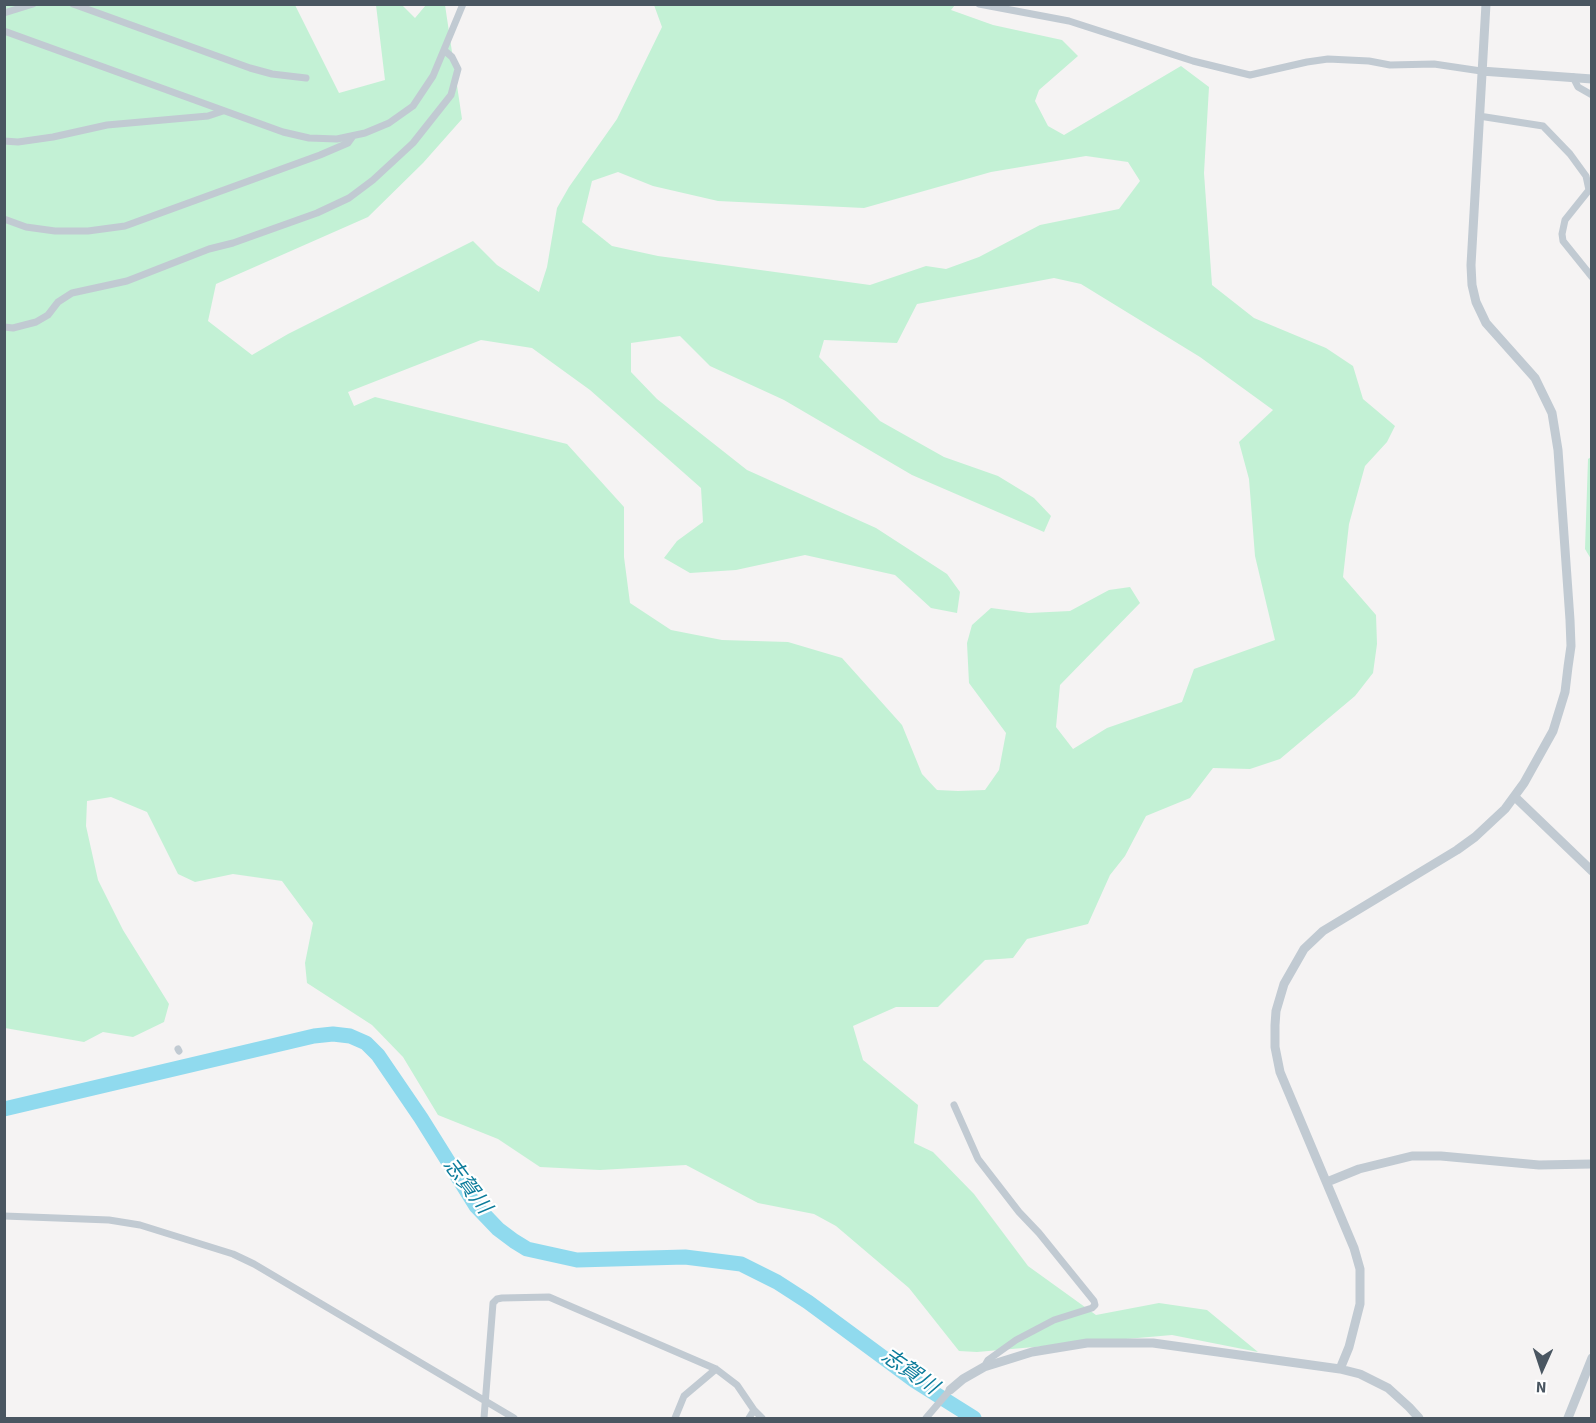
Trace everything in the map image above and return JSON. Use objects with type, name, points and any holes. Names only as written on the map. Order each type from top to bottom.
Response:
[{"type":"street","points":[[4,13],[33,4]]},
{"type":"street","points":[[72,4],[250,68],[272,74],[306,78]]},
{"type":"street","points":[[4,31],[223,111],[296,136],[322,140],[353,136],[390,123],[413,106],[433,76],[463,4]]},
{"type":"street","points":[[979,4],[1069,21],[1243,74],[1258,74],[1307,62],[1338,59],[1390,65],[1434,64],[1482,71],[1592,79]]},
{"type":"street","points":[[1340,1369],[1360,1304],[1361,1278],[1354,1248],[1284,1084],[1275,1047],[1276,1011],[1284,984],[1304,948],[1323,931],[1457,850],[1493,821],[1515,797],[1535,765],[1553,731],[1565,692],[1571,633],[1559,459],[1552,413],[1535,378],[1486,323],[1476,302],[1472,285],[1471,265],[1486,4]]},
{"type":"street","points":[[4,327],[36,322],[48,315],[58,302],[72,293],[127,281],[209,249],[233,243],[317,213],[349,198],[373,180],[412,143],[451,95],[458,69],[452,57],[445,51]]},
{"type":"street","points":[[1573,77],[1578,87],[1592,95]]},
{"type":"street","points":[[4,141],[18,142],[107,125],[208,116],[223,111]]},
{"type":"street","points":[[1479,116],[1543,126],[1570,154],[1586,176],[1589,190],[1565,220],[1562,234],[1563,241],[1592,277]]},
{"type":"street","points":[[4,219],[26,227],[55,231],[88,231],[125,226],[320,155],[348,143],[353,136]]},
{"type":"street","points":[[1515,797],[1592,871]]},
{"type":"street","points":[[954,1105],[978,1159],[1019,1212],[1095,1301],[1092,1308],[1054,1320],[1016,1340],[1001,1350],[984,1367]]},
{"type":"street","points":[[1327,1182],[1382,1162],[1412,1156],[1441,1156],[1539,1165],[1592,1164]]},
{"type":"street","points":[[4,1216],[100,1220],[140,1225],[233,1254],[254,1264],[514,1419]]},
{"type":"street","points":[[484,1419],[493,1303],[497,1299],[549,1297],[716,1369],[737,1385],[762,1419]]},
{"type":"street","points":[[926,1419],[950,1390],[963,1379],[984,1367],[1017,1356],[1068,1345],[1124,1342],[1154,1343],[1340,1369],[1360,1374],[1388,1388],[1419,1419]]},
{"type":"street","points":[[1568,1419],[1592,1358]]},
{"type":"street","points":[[675,1419],[684,1396],[716,1369]]},
{"type":"street","points":[[749,1419],[754,1410]]},
{"type":"green space","points":[[4,5],[295,5],[339,93],[385,80],[376,5],[402,5],[415,18],[426,5],[445,5],[462,119],[423,163],[368,217],[216,284],[208,321],[252,355],[288,334],[473,241],[497,265],[539,292],[547,267],[557,208],[617,119],[662,27],[654,5],[955,5],[951,10],[993,25],[1062,40],[1078,56],[1039,90],[1035,101],[1048,126],[1064,135],[1181,66],[1209,87],[1204,173],[1212,285],[1254,318],[1326,348],[1353,366],[1363,399],[1395,426],[1387,442],[1365,466],[1349,524],[1343,577],[1376,615],[1377,644],[1373,673],[1355,696],[1280,759],[1250,769],[1213,768],[1190,798],[1146,816],[1125,856],[1110,875],[1088,924],[1027,939],[1013,958],[985,960],[938,1007],[896,1007],[853,1026],[863,1060],[918,1105],[914,1143],[933,1152],[974,1194],[1028,1266],[1096,1315],[1159,1303],[1207,1310],[1258,1352],[1172,1335],[977,1352],[959,1351],[909,1288],[836,1226],[814,1214],[758,1203],[686,1165],[600,1170],[540,1167],[498,1139],[438,1115],[403,1057],[372,1025],[307,983],[305,963],[313,923],[282,881],[233,874],[195,882],[178,874],[147,812],[111,797],[87,801],[86,826],[98,880],[123,930],[169,1004],[164,1022],[133,1037],[103,1032],[84,1042],[5,1028]],"holes":[[[1086,156],[1128,162],[1140,181],[1119,209],[1040,225],[979,257],[946,269],[926,266],[870,285],[658,256],[612,246],[582,222],[592,181],[618,172],[653,186],[718,201],[864,208],[991,172]],[[1054,278],[1081,284],[1200,357],[1273,410],[1239,442],[1249,479],[1255,556],[1275,640],[1194,669],[1182,702],[1107,728],[1073,749],[1056,727],[1060,685],[1140,603],[1130,587],[1109,590],[1070,611],[1029,613],[991,608],[972,625],[967,643],[969,683],[1006,733],[999,770],[985,790],[937,790],[922,774],[902,725],[842,658],[788,642],[722,640],[671,630],[630,603],[624,557],[624,507],[567,444],[375,397],[354,406],[348,392],[481,340],[532,348],[590,390],[701,488],[703,522],[677,541],[664,558],[690,573],[736,570],[805,555],[895,575],[931,608],[957,613],[960,592],[947,574],[876,528],[747,470],[657,399],[631,372],[631,343],[680,336],[710,366],[784,400],[912,475],[1044,532],[1051,516],[1034,498],[998,476],[944,457],[880,421],[819,357],[824,340],[897,343],[917,304]]]},
{"type":"green space","points":[[1591,457],[1591,559],[1585,549],[1588,459]]},
{"type":"waterway","name":"志賀川","points":[[4,1109],[314,1036],[333,1034],[350,1036],[366,1043],[378,1055],[476,1206],[498,1229],[527,1249],[577,1260],[685,1257],[741,1264],[777,1282],[808,1302],[915,1381],[974,1418]]}]
